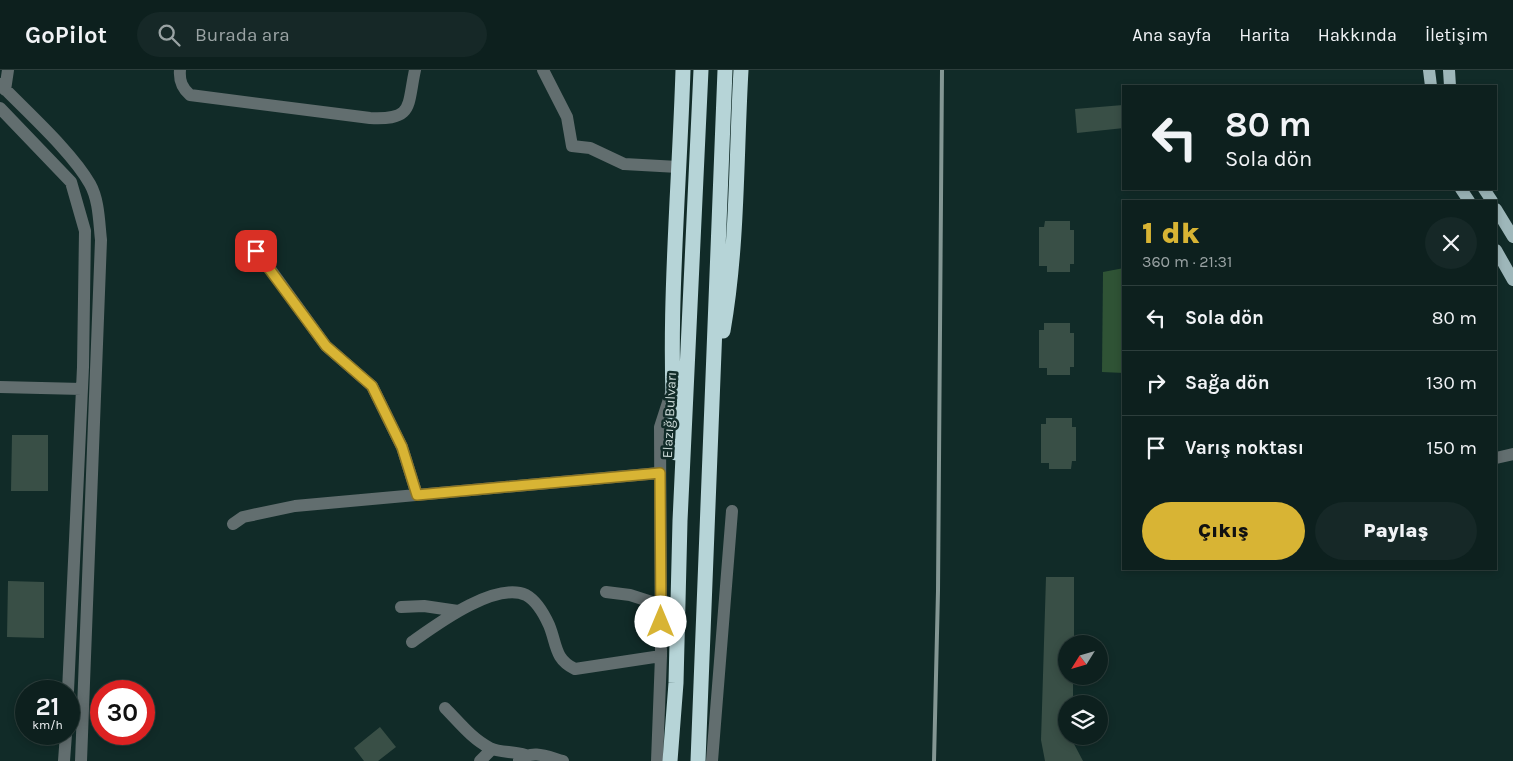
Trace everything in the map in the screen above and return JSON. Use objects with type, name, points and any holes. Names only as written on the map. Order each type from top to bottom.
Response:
[{"type":"highway","points":[[680,521],[671,393],[683,70]]},
{"type":"highway","name":"Elazığ Bulvarı","points":[[670,761],[676,683],[680,521],[702,70]]},
{"type":"highway","points":[[698,761],[725,70]]},
{"type":"highway","points":[[712,392],[729,294],[737,182],[737,138],[741,70]]},
{"type":"main road","points":[[1429,70],[1431,85]]},
{"type":"main road","points":[[1449,70],[1450,85]]},
{"type":"main road","points":[[1497,211],[1513,237]]},
{"type":"main road","points":[[1497,252],[1513,280]]},
{"type":"street","points":[[8,70],[2,87],[72,159],[91,185],[98,209],[101,240],[81,761]]},
{"type":"street","points":[[180,70],[179,80],[184,90],[190,95],[370,118],[392,119],[401,116],[407,110],[415,70]]},
{"type":"street","points":[[543,70],[567,117],[572,146],[590,148],[624,164],[678,167]]},
{"type":"street","points":[[0,108],[71,182],[85,231],[82,389],[69,680]]},
{"type":"street","points":[[256,251],[326,346],[372,386],[402,447],[417,495]]},
{"type":"street","points":[[0,387],[82,389]]},
{"type":"street","points":[[657,761],[661,656],[660,427],[671,393]]},
{"type":"street","points":[[1497,458],[1513,454]]},
{"type":"street","points":[[233,524],[243,517],[295,506],[660,473]]},
{"type":"street","points":[[712,761],[732,511]]},
{"type":"street","points":[[412,642],[458,611],[477,601],[512,592],[525,595],[537,603],[549,626],[557,652],[565,664],[575,669],[661,656]]},
{"type":"street","points":[[606,592],[630,595],[661,605]]},
{"type":"street","points":[[401,607],[424,606],[458,611]]},
{"type":"street","points":[[445,708],[475,738],[492,749],[514,751],[521,758],[535,754],[563,761]]},
{"type":"street","points":[[64,761],[65,745]]},
{"type":"street","points":[[480,761],[492,749]]},
{"type":"green space","points":[[1122,268],[1122,373],[1102,372],[1103,272]]},
{"type":"building","points":[[1122,105],[1122,128],[1077,133],[1075,109]]},
{"type":"building","points":[[1045,221],[1070,221],[1070,230],[1074,230],[1074,264],[1070,264],[1070,272],[1047,272],[1047,266],[1039,266],[1039,227],[1044,227]]},
{"type":"building","points":[[1044,323],[1070,323],[1070,333],[1074,333],[1074,367],[1070,367],[1070,375],[1047,375],[1047,368],[1039,368],[1039,330],[1044,330]]},
{"type":"building","points":[[1046,418],[1072,418],[1072,427],[1076,427],[1076,461],[1072,461],[1071,469],[1049,469],[1049,463],[1041,463],[1041,424],[1046,424]]},
{"type":"building","points":[[12,435],[48,435],[48,491],[11,491]]},
{"type":"building","points":[[1046,577],[1074,577],[1074,635],[1058,635],[1058,685],[1073,685],[1073,695],[1058,695],[1058,745],[1075,745],[1083,761],[1045,761],[1041,740]]},
{"type":"building","points":[[8,581],[44,582],[44,638],[7,637]]},
{"type":"building","points":[[380,727],[396,747],[378,761],[364,761],[354,748]]},
{"type":"railway","points":[[934,761],[938,591],[942,70]]},
{"type":"route","points":[[256,251],[326,346],[372,386],[402,447],[417,495],[660,473],[661,622]]}]
